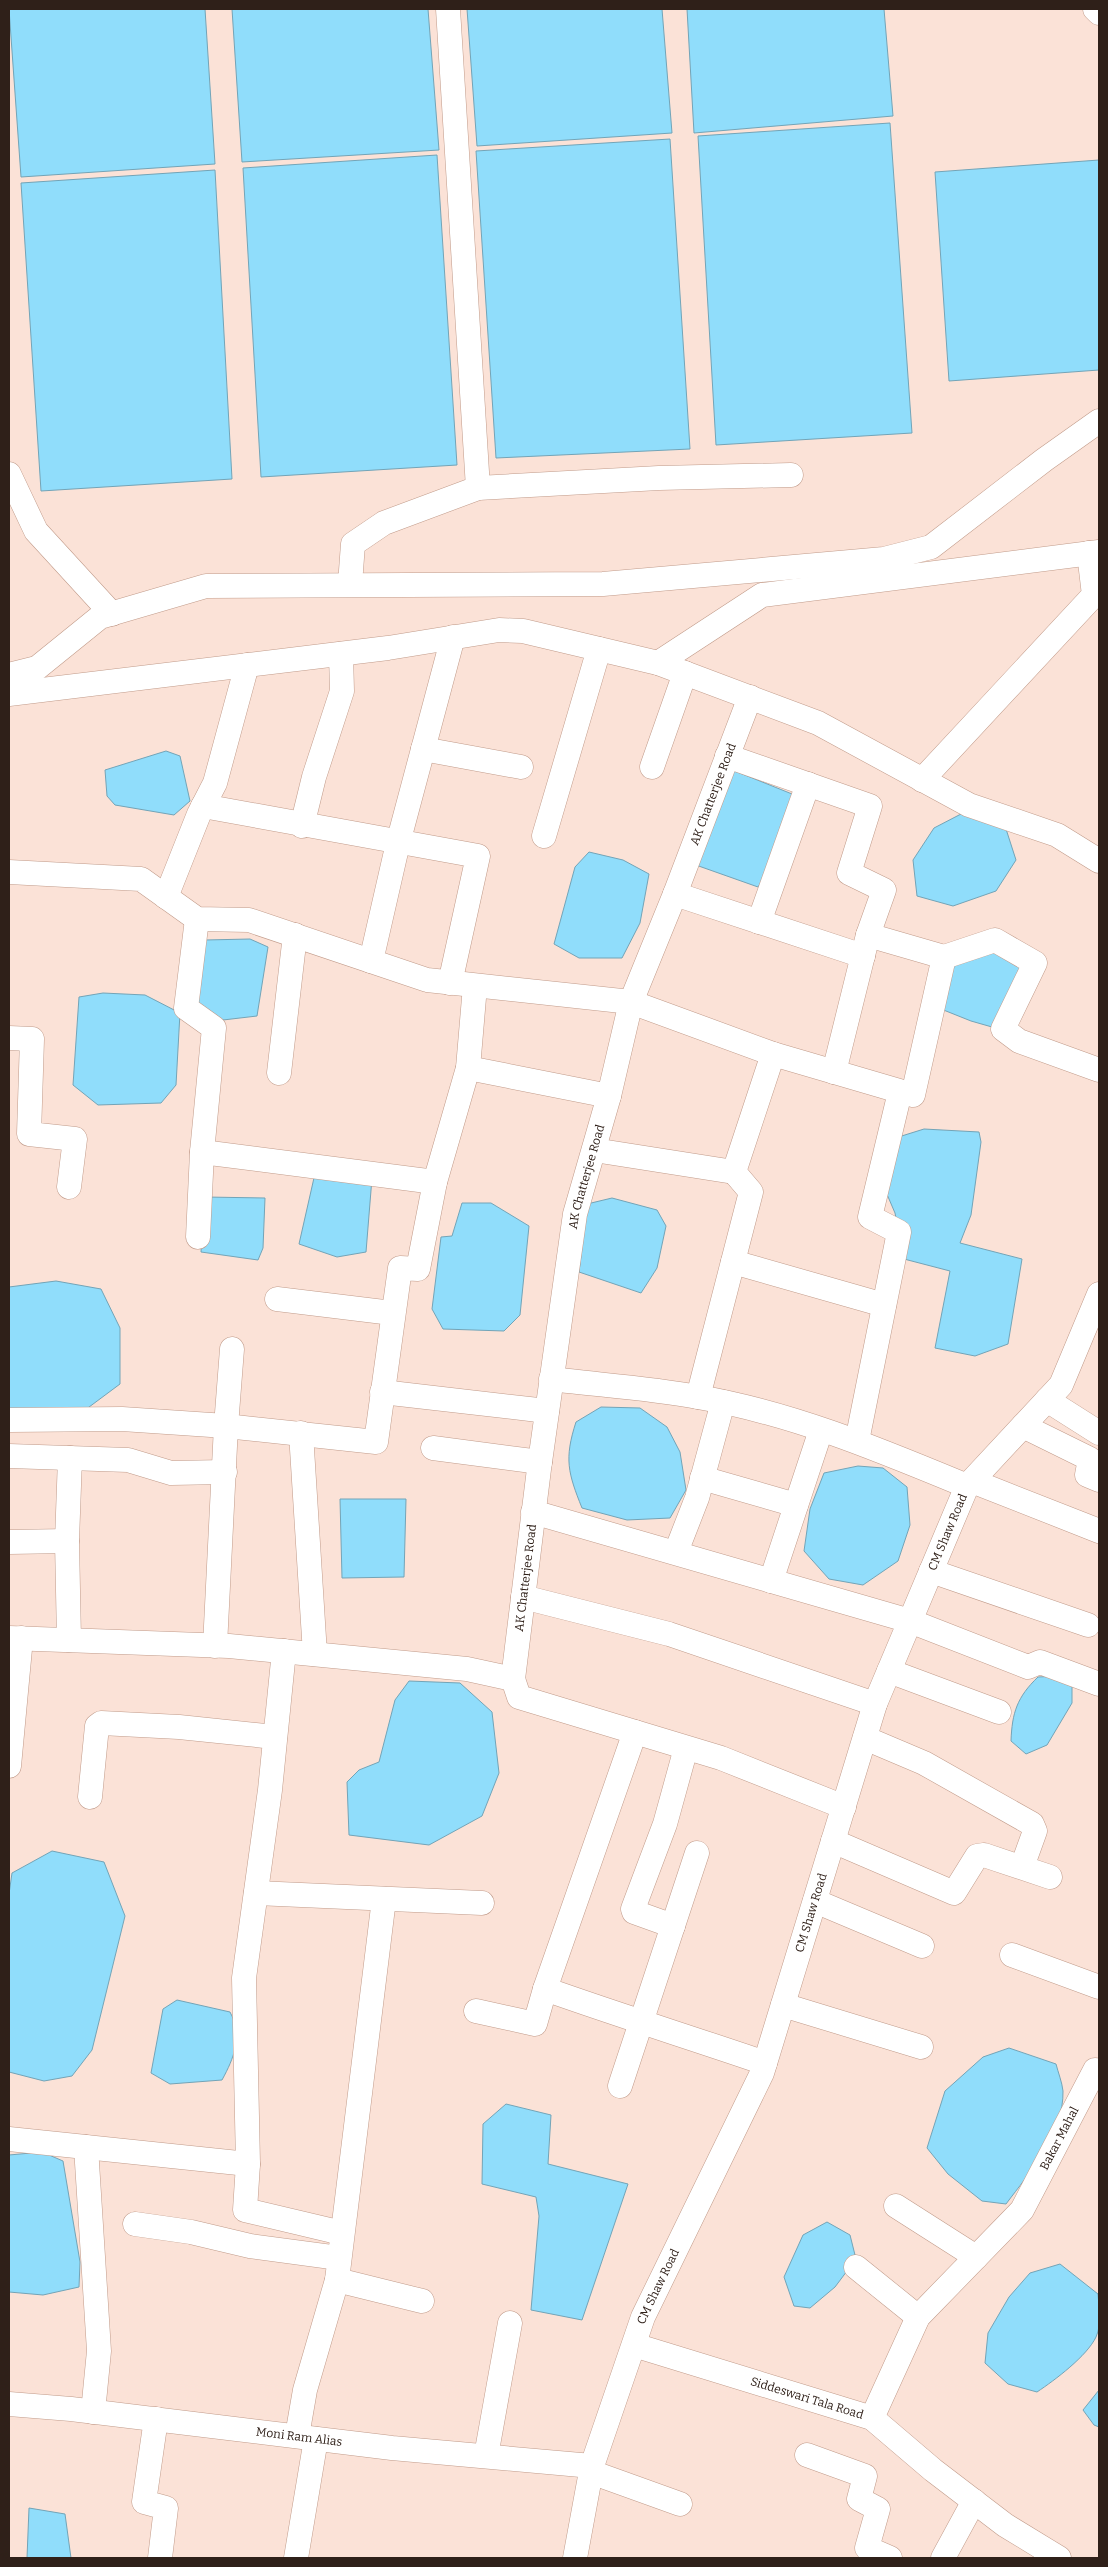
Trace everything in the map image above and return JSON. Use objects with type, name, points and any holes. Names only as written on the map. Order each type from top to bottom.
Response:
[{"type":"street","points":[[448,9],[478,488]]},
{"type":"street","points":[[1095,9],[1099,14]]},
{"type":"street","points":[[9,675],[37,668],[100,617],[206,586],[603,584],[884,558],[931,547],[1044,460],[1099,421]]},
{"type":"street","points":[[9,474],[36,531],[112,614]]},
{"type":"street","points":[[350,584],[353,544],[384,523],[478,488],[659,478],[791,475]]},
{"type":"street","points":[[658,663],[762,595],[1094,552],[1094,595],[922,780]]},
{"type":"street","points":[[9,694],[340,654],[499,630],[523,631],[658,663],[818,723],[969,805],[1057,835],[1099,861]]},
{"type":"street","points":[[371,961],[398,843],[453,637]]},
{"type":"street","points":[[544,836],[599,649]]},
{"type":"street","points":[[302,826],[314,777],[342,691],[340,654]]},
{"type":"street","points":[[166,897],[203,806],[215,783],[247,665]]},
{"type":"street","points":[[652,768],[685,673]]},
{"type":"street","name":"AK Chatterjee Road","points":[[513,1679],[533,1512],[575,1214],[609,1096],[631,1002],[675,894],[750,697]]},
{"type":"street","points":[[423,749],[521,766]]},
{"type":"street","points":[[727,756],[870,806],[849,873],[884,890],[866,945],[834,1072]]},
{"type":"street","points":[[759,922],[808,784]]},
{"type":"street","points":[[203,806],[302,826],[478,856],[450,983]]},
{"type":"street","points":[[9,872],[141,880],[197,919],[249,920],[428,980],[631,1002],[773,1054],[913,1096],[944,957]]},
{"type":"street","points":[[675,894],[759,922],[866,945],[944,957],[995,940],[1035,963],[1003,1029],[1019,1041],[1099,1070]]},
{"type":"street","points":[[197,919],[186,1008],[214,1028],[202,1152],[198,1237]]},
{"type":"street","points":[[279,1073],[295,935]]},
{"type":"street","points":[[9,1420],[122,1419],[226,1426],[376,1442],[392,1314],[400,1268],[418,1269],[435,1182],[468,1068],[474,986]]},
{"type":"street","points":[[9,1038],[32,1039],[19,1135],[74,1139],[69,1187]]},
{"type":"street","points":[[734,1172],[773,1054]]},
{"type":"street","points":[[468,1068],[609,1096]]},
{"type":"street","points":[[857,1441],[899,1232],[870,1217],[900,1092]]},
{"type":"street","points":[[594,1150],[734,1172],[751,1192],[698,1396]]},
{"type":"street","points":[[202,1152],[435,1182]]},
{"type":"street","points":[[733,1262],[884,1305]]},
{"type":"street","name":"CM Shaw Road","points":[[575,2558],[591,2469],[644,2318],[766,2063],[875,1704],[970,1484],[1061,1385],[1091,1340],[1099,1294]]},
{"type":"street","points":[[277,1299],[392,1314]]},
{"type":"street","points":[[215,1646],[226,1426],[232,1349]]},
{"type":"street","points":[[552,1379],[698,1396],[764,1412],[857,1441],[1099,1531]]},
{"type":"street","points":[[382,1392],[547,1411]]},
{"type":"street","points":[[1047,1400],[1099,1433]]},
{"type":"street","points":[[676,1552],[702,1478],[723,1402]]},
{"type":"street","points":[[1023,1426],[1090,1460],[1087,1474],[1099,1480]]},
{"type":"street","points":[[771,1581],[821,1430]]},
{"type":"street","points":[[301,1433],[315,1654]]},
{"type":"street","points":[[433,1448],[540,1462]]},
{"type":"street","points":[[9,1456],[128,1460],[171,1473],[225,1472]]},
{"type":"street","points":[[69,1640],[67,1541],[70,1458]]},
{"type":"street","points":[[702,1478],[796,1505]]},
{"type":"street","points":[[533,1512],[910,1621],[1028,1667],[1040,1662],[1099,1684]]},
{"type":"street","points":[[9,1542],[67,1541]]},
{"type":"street","points":[[931,1572],[1088,1625]]},
{"type":"street","points":[[523,1597],[668,1634],[875,1704]]},
{"type":"street","points":[[9,1766],[15,1638],[215,1646],[467,1669],[513,1679],[519,1697],[721,1758],[844,1807]]},
{"type":"street","points":[[284,1651],[276,1737],[244,1978],[248,2164],[245,2210],[342,2234]]},
{"type":"street","points":[[889,1671],[999,1712]]},
{"type":"street","points":[[90,1797],[97,1726],[100,1723],[179,1727],[276,1737]]},
{"type":"street","points":[[476,2011],[535,2024],[545,1990],[635,1732]]},
{"type":"street","points":[[865,1738],[924,1763],[1032,1824],[1035,1831],[1022,1867]]},
{"type":"street","points":[[673,1926],[634,1912],[633,1909],[665,1824],[686,1748]]},
{"type":"street","points":[[833,1841],[954,1893],[977,1856],[984,1855],[1050,1877]]},
{"type":"street","points":[[620,2086],[698,1853]]},
{"type":"street","points":[[256,1893],[482,1903]]},
{"type":"street","points":[[296,2558],[306,2438],[305,2390],[338,2269],[384,1899]]},
{"type":"street","points":[[815,1901],[922,1946]]},
{"type":"street","points":[[1012,1955],[1099,1987]]},
{"type":"street","points":[[545,1990],[641,2024],[670,2030],[766,2063]]},
{"type":"street","points":[[783,2005],[921,2047]]},
{"type":"street","name":"Bakar Mahal","points":[[872,2418],[918,2317],[1022,2210],[1098,2068]]},
{"type":"street","points":[[9,2139],[248,2164]]},
{"type":"street","points":[[86,2147],[99,2351],[93,2412]]},
{"type":"street","points":[[896,2206],[976,2257]]},
{"type":"street","points":[[135,2224],[191,2232],[338,2269],[422,2301]]},
{"type":"street","points":[[856,2267],[918,2317]]},
{"type":"street","points":[[486,2456],[510,2323]]},
{"type":"street","name":"Siddeswari Tala Road","points":[[634,2345],[872,2418],[1005,2525],[1059,2558]]},
{"type":"street","name":"Moni Ram Alias","points":[[9,2404],[591,2469],[680,2504]]},
{"type":"street","points":[[156,2419],[144,2502],[166,2508],[160,2558]]},
{"type":"street","points":[[807,2454],[866,2476],[859,2499],[878,2509],[867,2548],[890,2558]]},
{"type":"street","points":[[942,2558],[974,2501]]},
{"type":"water","points":[[9,9],[205,9],[215,164],[21,177]]},
{"type":"water","points":[[232,9],[428,9],[439,150],[242,162]]},
{"type":"water","points":[[467,9],[662,9],[672,133],[477,146]]},
{"type":"water","points":[[687,9],[884,9],[893,116],[694,133]]},
{"type":"water","points":[[890,123],[912,433],[716,445],[698,136]]},
{"type":"water","points":[[670,139],[690,449],[496,458],[476,151]]},
{"type":"water","points":[[437,155],[457,465],[261,477],[243,168]]},
{"type":"water","points":[[1099,160],[1099,370],[949,381],[935,172]]},
{"type":"water","points":[[215,170],[232,479],[41,491],[21,183]]},
{"type":"water","points":[[166,751],[180,756],[190,801],[174,815],[115,805],[107,796],[105,770]]},
{"type":"water","points":[[730,769],[797,796],[773,865],[758,887],[693,864]]},
{"type":"water","points":[[961,814],[1006,829],[1016,860],[996,891],[953,906],[917,896],[913,860],[934,828]]},
{"type":"water","points":[[589,852],[623,860],[649,874],[640,923],[622,958],[579,958],[554,944],[575,867]]},
{"type":"water","points":[[250,939],[268,947],[257,1016],[223,1020],[196,1009],[205,940]]},
{"type":"water","points":[[996,948],[1026,966],[999,1029],[971,1021],[936,1007],[951,963]]},
{"type":"water","points":[[103,993],[145,995],[180,1013],[176,1085],[161,1103],[98,1105],[73,1085],[79,997]]},
{"type":"water","points":[[924,1129],[979,1132],[981,1142],[971,1215],[960,1243],[1022,1259],[1008,1344],[975,1356],[935,1348],[950,1271],[904,1259],[895,1213],[883,1185],[892,1139]]},
{"type":"water","points":[[316,1169],[372,1178],[366,1252],[337,1257],[299,1244]]},
{"type":"water","points":[[205,1197],[265,1198],[263,1248],[258,1260],[201,1252]]},
{"type":"water","points":[[612,1198],[657,1210],[666,1226],[657,1268],[641,1293],[579,1272],[587,1204]]},
{"type":"water","points":[[462,1203],[491,1203],[529,1226],[520,1315],[504,1331],[443,1329],[432,1309],[441,1237],[452,1236]]},
{"type":"water","points":[[56,1281],[101,1289],[120,1328],[120,1384],[77,1416],[9,1410],[9,1287]]},
{"type":"water","points":[[601,1407],[640,1408],[667,1427],[680,1452],[686,1490],[670,1518],[627,1520],[582,1508],[573,1485],[569,1466],[572,1435],[576,1422]]},
{"type":"water","points":[[858,1466],[883,1468],[907,1487],[910,1525],[898,1561],[863,1585],[829,1579],[804,1551],[810,1509],[824,1473]]},
{"type":"water","points":[[340,1499],[406,1499],[404,1577],[342,1578]]},
{"type":"water","points":[[1059,1676],[1072,1686],[1072,1703],[1047,1745],[1026,1754],[1011,1741],[1014,1714],[1017,1706],[1025,1691],[1038,1677]]},
{"type":"water","points":[[409,1681],[460,1683],[492,1712],[499,1773],[482,1816],[429,1845],[349,1835],[347,1782],[359,1770],[379,1762],[395,1700]]},
{"type":"water","points":[[52,1851],[104,1862],[125,1916],[92,2050],[72,2076],[44,2081],[9,2072],[9,1894],[12,1873]]},
{"type":"water","points":[[177,2000],[230,2012],[236,2030],[235,2047],[222,2080],[170,2084],[151,2073],[163,2009]]},
{"type":"water","points":[[1009,2048],[1056,2064],[1063,2091],[1062,2107],[1052,2137],[1035,2165],[1006,2204],[982,2201],[948,2174],[927,2148],[945,2091],[983,2057]]},
{"type":"water","points":[[506,2104],[551,2115],[548,2164],[628,2184],[582,2320],[531,2310],[539,2216],[536,2197],[482,2184],[483,2124]]},
{"type":"water","points":[[42,2152],[63,2161],[80,2262],[79,2287],[43,2295],[9,2292],[9,2155]]},
{"type":"water","points":[[827,2222],[850,2235],[856,2259],[835,2287],[810,2308],[794,2306],[784,2277],[803,2235]]},
{"type":"water","points":[[1060,2264],[1098,2294],[1100,2321],[1096,2337],[1078,2360],[1037,2392],[1008,2384],[985,2363],[988,2333],[1009,2297],[1030,2273]]},
{"type":"water","points":[[1099,2390],[1099,2427],[1094,2425],[1083,2410]]},
{"type":"water","points":[[29,2508],[65,2514],[71,2558],[27,2558]]}]
